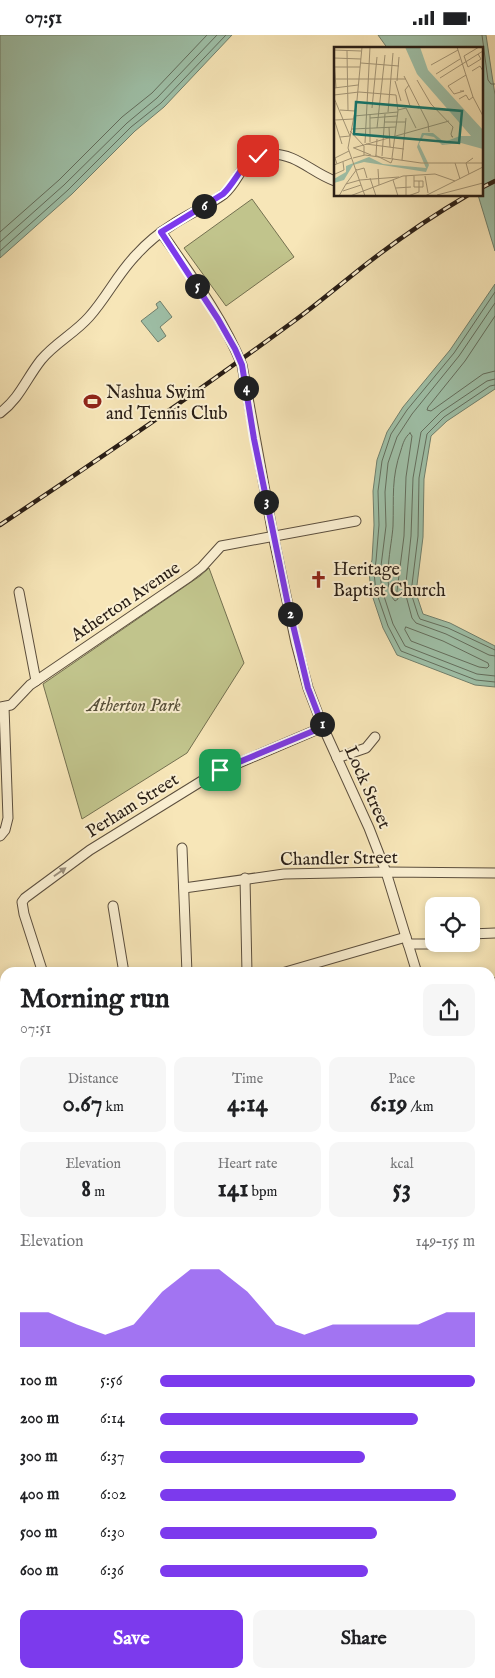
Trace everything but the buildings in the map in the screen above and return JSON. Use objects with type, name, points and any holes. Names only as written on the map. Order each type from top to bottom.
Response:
[{"type":"street","points":[[0,413],[20,394],[41,361],[55,346],[89,317],[125,266],[161,232],[223,194],[232,186],[246,164],[258,156],[268,154],[288,156],[298,159],[323,177],[334,181]]},
{"type":"street","name":"Lock Street","points":[[161,232],[218,319],[242,365],[273,535],[296,643],[308,688],[323,727],[363,812],[386,872],[415,967]]},
{"type":"street","name":"Atherton Avenue","points":[[2,707],[15,702],[27,687],[189,577],[202,567],[218,547],[273,535],[356,521]]},
{"type":"street","points":[[19,592],[36,681]]},
{"type":"street","points":[[0,836],[5,830],[8,818],[2,707]]},
{"type":"street","name":"Perham Street","points":[[41,967],[22,902],[32,892],[90,850],[213,774],[323,727]]},
{"type":"street","points":[[337,758],[366,748],[375,737]]},
{"type":"street","points":[[182,848],[188,967]]},
{"type":"street","name":"Chandler Street","points":[[184,888],[284,874],[386,872],[495,873]]},
{"type":"street","points":[[245,878],[247,967]]},
{"type":"street","points":[[113,906],[123,967]]},
{"type":"street","points":[[480,934],[495,933]]},
{"type":"street","points":[[305,967],[407,941],[425,942]]},
{"type":"green space","points":[[252,199],[294,257],[226,306],[184,248]]},
{"type":"green space","name":"Atherton Park","points":[[209,568],[244,663],[187,753],[82,819],[43,684]]},
{"type":"water","points":[[0,35],[232,35],[164,107],[135,131],[72,194],[0,258]]},
{"type":"water","points":[[378,35],[486,35],[495,95],[495,251],[478,196],[482,196],[482,47],[387,47]]},
{"type":"water","points":[[495,284],[495,389],[447,421],[431,436],[424,479],[423,537],[416,593],[423,614],[450,623],[495,646],[495,687],[475,685],[397,655],[383,628],[371,592],[369,572],[372,560],[374,525],[373,491],[377,460],[387,432],[403,407],[450,350]]},
{"type":"water","points":[[160,301],[172,317],[160,327],[166,336],[158,342],[141,321],[158,308],[156,304]]},
{"type":"railway","points":[[482,188],[495,181]]},
{"type":"railway","points":[[0,525],[218,376],[305,313],[393,244],[466,196]]},
{"type":"place","name":"Nashua Swim and Tennis Club","points":[[92,402]]},
{"type":"place","name":"Heritage Baptist Church","points":[[319,579]]},
{"type":"route","points":[[220,770],[323,727],[308,688],[296,643],[254,439],[242,365],[218,319],[161,232],[223,194],[232,186],[246,164],[258,156]]}]
